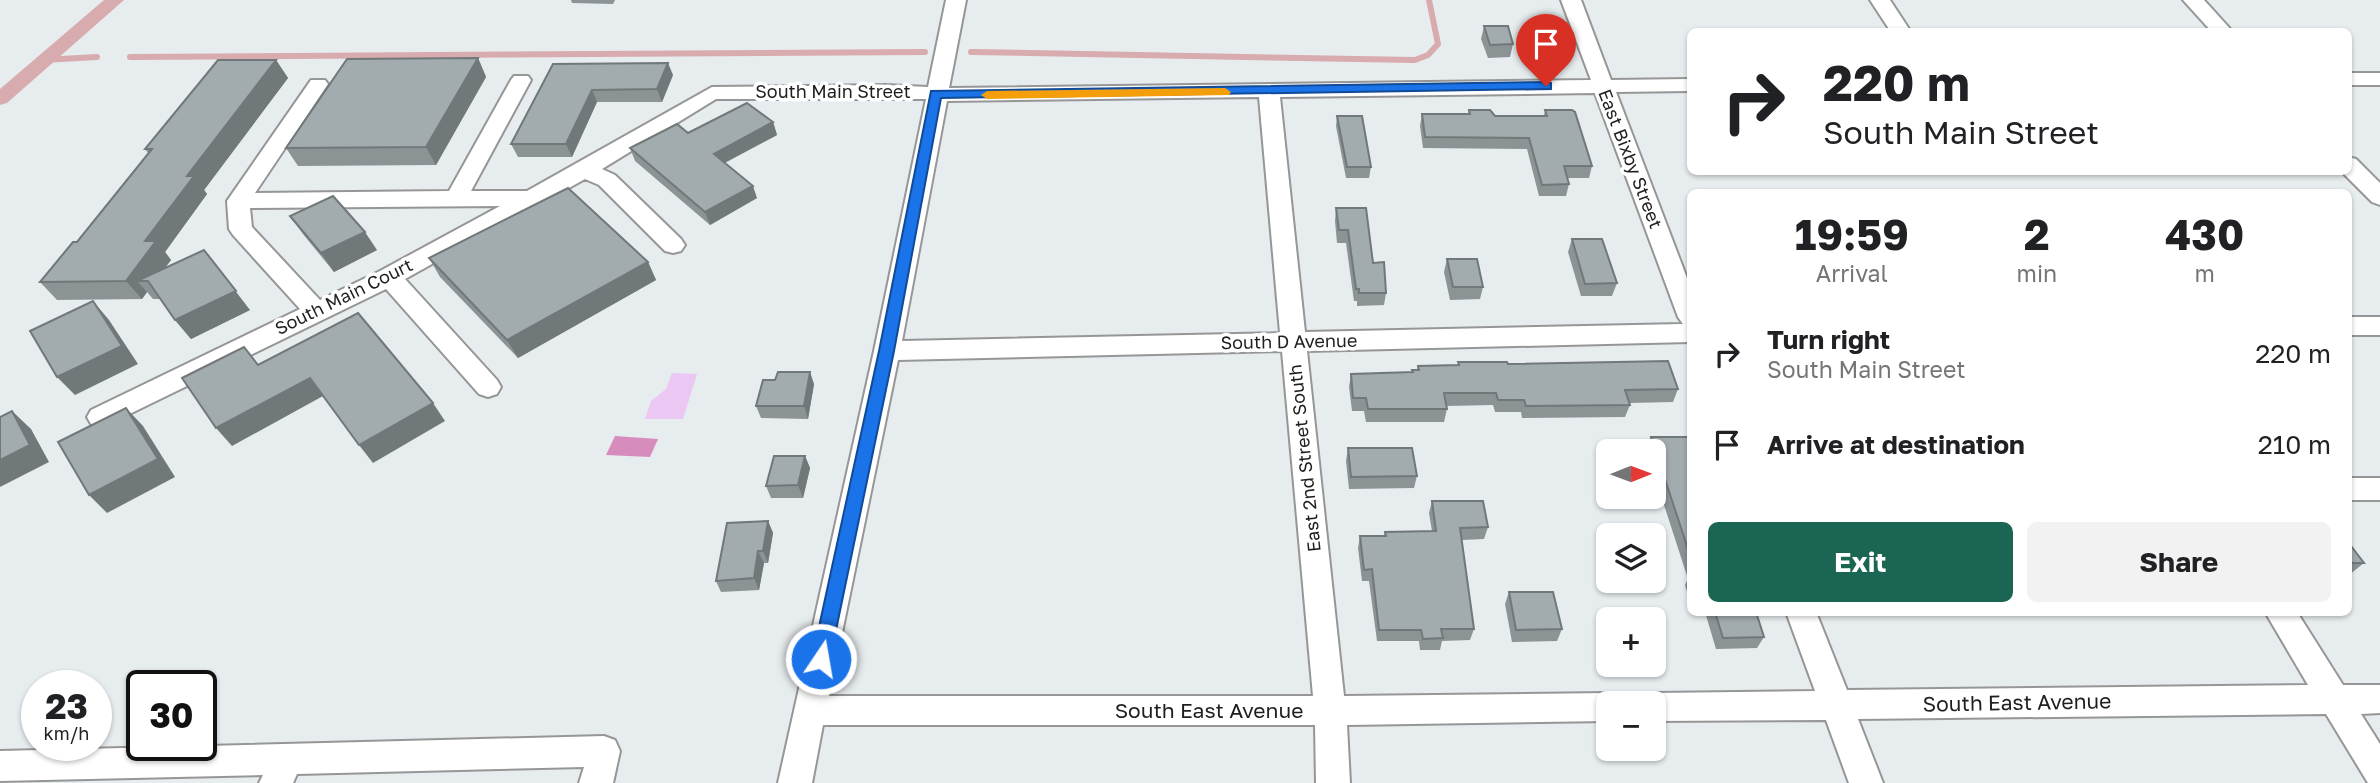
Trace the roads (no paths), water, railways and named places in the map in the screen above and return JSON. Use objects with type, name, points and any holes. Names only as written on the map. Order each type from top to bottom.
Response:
[{"type":"street","points":[[795,783],[887,351],[956,0]]},
{"type":"street","name":"East Bixby Street","points":[[1571,0],[1687,309]]},
{"type":"street","points":[[1880,0],[1898,28]]},
{"type":"street","points":[[2193,0],[2219,28]]},
{"type":"street","points":[[2352,79],[2380,79]]},
{"type":"street","points":[[456,198],[521,80]]},
{"type":"street","points":[[317,312],[242,229],[237,201],[318,84]]},
{"type":"street","name":"South Main Street","points":[[584,170],[712,93],[885,91],[963,95],[1687,85]]},
{"type":"street","name":"East 2nd Street South","points":[[1269,91],[1330,711],[1333,783]]},
{"type":"street","points":[[2352,168],[2380,197]]},
{"type":"street","points":[[584,170],[607,180],[673,245]]},
{"type":"street","name":"South Main Court","points":[[100,417],[389,276],[584,170]]},
{"type":"street","points":[[237,201],[531,199]]},
{"type":"street","points":[[389,276],[488,387]]},
{"type":"street","points":[[2352,326],[2380,326]]},
{"type":"street","name":"South D Avenue","points":[[887,351],[1687,332]]},
{"type":"street","points":[[2352,489],[2380,489]]},
{"type":"street","points":[[1803,616],[1866,783]]},
{"type":"street","points":[[2282,616],[2380,773]]},
{"type":"street","name":"South East Avenue","points":[[1666,707],[2380,699]]},
{"type":"street","name":"South East Avenue","points":[[810,710],[1330,711],[1596,708]]},
{"type":"street","points":[[0,766],[282,771],[604,751],[596,783]]},
{"type":"waterway","points":[[0,99],[115,0]]},
{"type":"waterway","points":[[971,52],[1415,60],[1428,55],[1438,44],[1429,0]]},
{"type":"waterway","points":[[130,57],[925,52]]},
{"type":"waterway","points":[[43,60],[97,57]]}]
